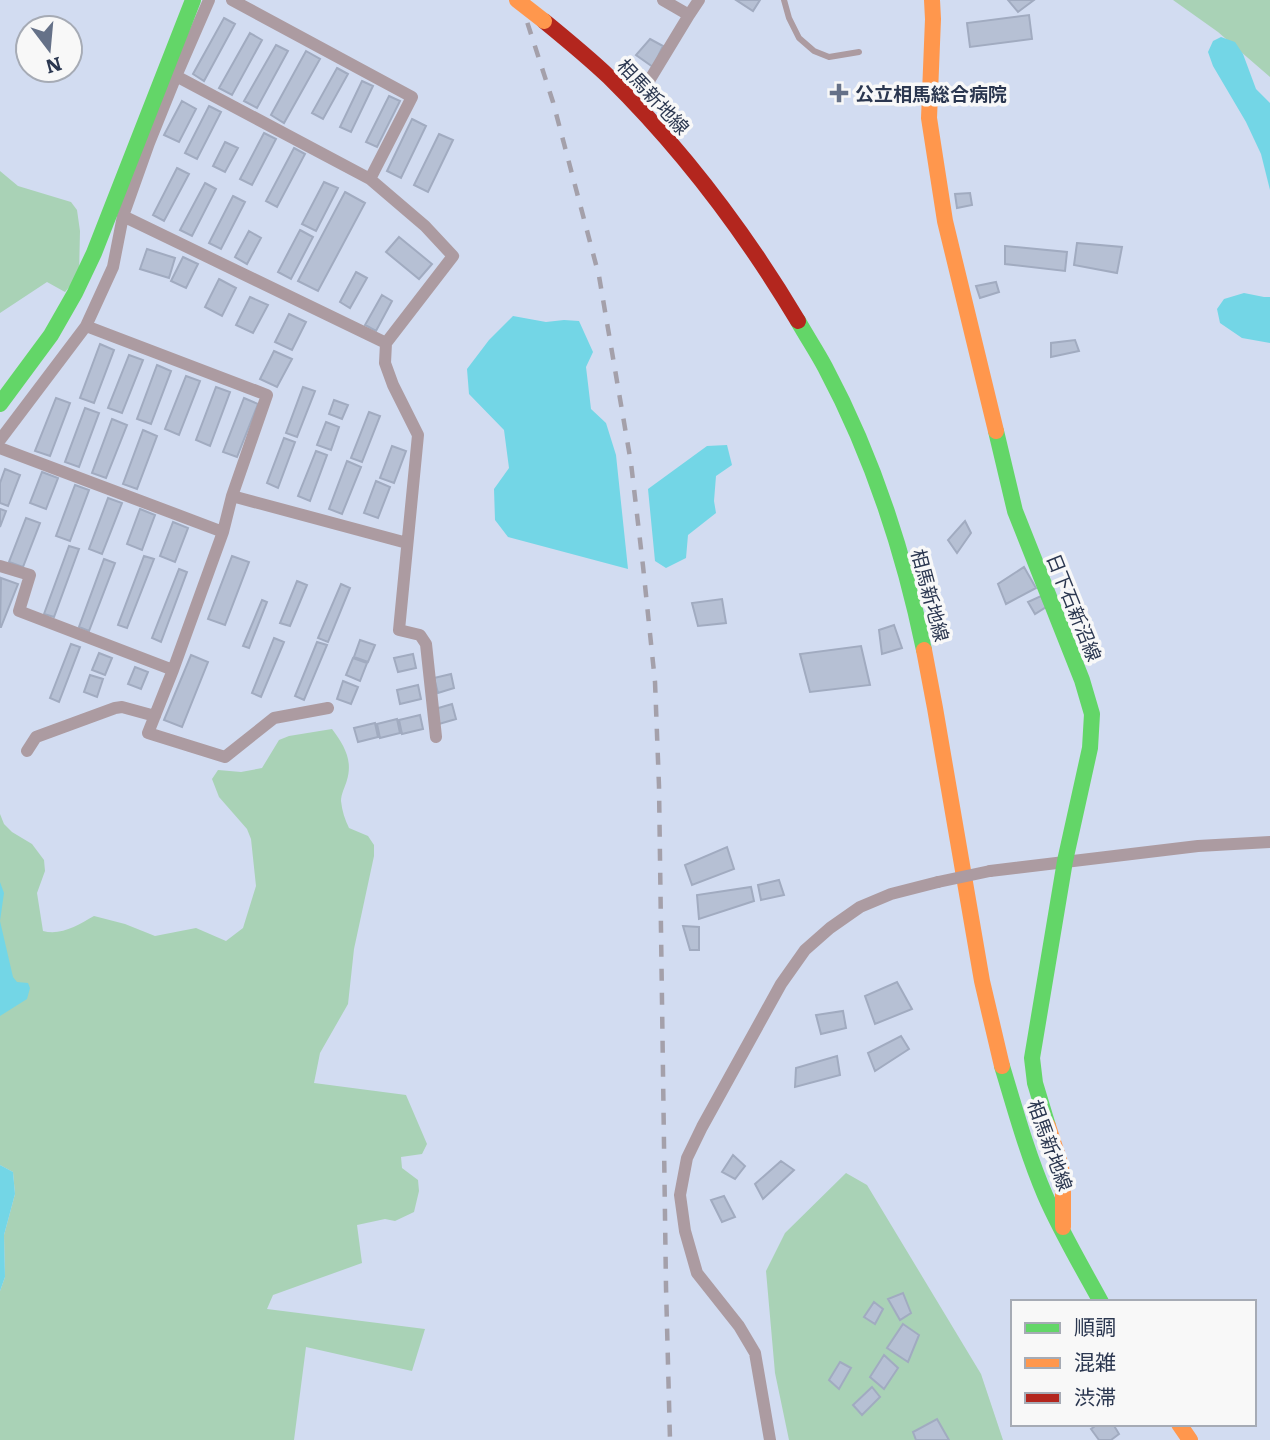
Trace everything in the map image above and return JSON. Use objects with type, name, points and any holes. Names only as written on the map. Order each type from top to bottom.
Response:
[{"type":"main road","points":[[0,404],[51,335],[75,293],[94,253],[193,0]]},
{"type":"main road","name":"相馬新地線","points":[[517,0],[601,69],[684,159],[731,218],[780,291],[829,373],[854,427],[903,565],[922,640],[973,933],[991,1025],[1013,1106],[1039,1182],[1100,1300]]},
{"type":"main road","name":"日下石新沼線","points":[[932,0],[929,118],[944,221],[1015,511],[1082,680],[1091,714],[1090,748],[1065,861],[1032,1058],[1032,1070],[1060,1160],[1063,1231]]},
{"type":"street","points":[[0,440],[86,326],[113,267],[123,216],[149,144],[209,0]]},
{"type":"street","points":[[233,0],[412,97],[370,179]]},
{"type":"street","points":[[663,0],[689,15]]},
{"type":"street","points":[[636,106],[699,0]]},
{"type":"street","points":[[176,75],[370,179],[425,226],[453,256],[386,343],[385,363],[418,435],[399,631],[420,635],[426,644],[436,737]]},
{"type":"street","points":[[123,216],[386,343]]},
{"type":"street","points":[[86,326],[267,395],[232,496],[223,532],[148,733],[225,757],[274,718],[328,708]]},
{"type":"street","points":[[0,448],[223,532]]},
{"type":"street","points":[[232,496],[407,543]]},
{"type":"street","points":[[0,566],[30,575],[19,611],[173,670]]},
{"type":"street","points":[[27,751],[36,737],[114,708],[122,707],[155,716]]},
{"type":"street","points":[[770,1440],[755,1353],[739,1326],[697,1273],[685,1231],[680,1195],[687,1158],[702,1127],[781,985],[805,950],[860,907],[891,894],[938,882],[990,871],[1065,861],[1198,846],[1270,842]]},
{"type":"lane","points":[[784,0],[799,38],[814,51],[829,57],[859,52]]},
{"type":"green space","points":[[1173,0],[1270,0],[1270,77],[1218,32]]},
{"type":"green space","points":[[0,171],[18,186],[71,202],[77,210],[80,231],[79,275],[65,292],[47,282],[0,313]]},
{"type":"green space","points":[[332,729],[344,747],[348,759],[349,773],[341,801],[345,819],[349,828],[368,836],[374,845],[374,856],[354,949],[348,1004],[320,1053],[314,1083],[406,1095],[427,1144],[422,1154],[401,1157],[402,1168],[418,1180],[419,1191],[414,1212],[395,1221],[385,1219],[357,1225],[362,1263],[273,1295],[267,1309],[425,1329],[412,1371],[306,1347],[294,1440],[0,1440],[0,1291],[5,1277],[4,1235],[15,1194],[13,1172],[0,1165],[0,814],[4,824],[32,844],[44,860],[45,871],[37,893],[43,931],[63,931],[94,916],[155,936],[196,928],[226,941],[243,928],[256,886],[251,839],[247,829],[219,797],[212,779],[218,770],[241,772],[262,768],[279,740]]},
{"type":"green space","points":[[846,1173],[867,1185],[981,1374],[1003,1440],[789,1440],[775,1373],[766,1271],[785,1233]]},
{"type":"water","points":[[1221,37],[1235,42],[1243,54],[1256,89],[1270,103],[1270,190],[1261,154],[1208,52],[1213,41]]},
{"type":"water","points":[[1244,293],[1270,297],[1270,343],[1242,338],[1220,323],[1217,309],[1224,299]]},
{"type":"water","points":[[513,316],[546,322],[579,321],[593,352],[586,367],[591,409],[606,423],[616,455],[628,569],[508,537],[495,520],[494,489],[509,468],[504,430],[469,394],[467,369],[489,340]]},
{"type":"water","points":[[727,445],[732,465],[716,476],[716,513],[688,535],[686,558],[666,568],[655,561],[648,489],[707,446]]},
{"type":"water","points":[[0,882],[4,893],[0,921]]},
{"type":"water","points":[[0,921],[13,977],[17,982],[28,983],[30,988],[27,999],[0,1016]]},
{"type":"water","points":[[0,1165],[13,1172],[15,1194],[4,1235],[5,1277],[0,1291]]},
{"type":"building","points":[[736,0],[760,0],[753,11]]},
{"type":"building","points":[[1008,0],[1034,0],[1018,12]]},
{"type":"building","points":[[1029,15],[1032,39],[970,47],[967,23]]},
{"type":"building","points":[[224,18],[235,24],[204,81],[193,74]]},
{"type":"building","points":[[250,33],[262,40],[232,95],[219,88]]},
{"type":"building","points":[[650,39],[663,46],[653,67],[636,55]]},
{"type":"building","points":[[276,45],[288,51],[257,108],[244,101]]},
{"type":"building","points":[[306,51],[320,59],[284,123],[271,115]]},
{"type":"building","points":[[337,68],[348,74],[323,119],[312,113]]},
{"type":"building","points":[[362,81],[373,86],[351,132],[340,127]]},
{"type":"building","points":[[389,96],[400,101],[377,147],[366,142]]},
{"type":"building","points":[[182,101],[196,109],[179,142],[164,135]]},
{"type":"building","points":[[209,106],[221,112],[197,159],[185,153]]},
{"type":"building","points":[[412,119],[426,126],[401,178],[387,171]]},
{"type":"building","points":[[264,133],[276,139],[252,185],[240,179]]},
{"type":"building","points":[[439,134],[453,140],[428,192],[414,185]]},
{"type":"building","points":[[225,142],[238,148],[225,172],[213,166]]},
{"type":"building","points":[[294,148],[305,154],[277,207],[266,201]]},
{"type":"building","points":[[177,168],[189,174],[164,221],[153,215]]},
{"type":"building","points":[[324,182],[338,188],[316,231],[302,224]]},
{"type":"building","points":[[205,183],[216,189],[192,236],[180,230]]},
{"type":"building","points":[[345,192],[365,203],[318,291],[298,281]]},
{"type":"building","points":[[970,193],[972,205],[957,208],[955,194]]},
{"type":"building","points":[[233,196],[245,202],[221,249],[209,243]]},
{"type":"building","points":[[300,230],[313,237],[291,279],[278,272]]},
{"type":"building","points":[[249,231],[261,238],[247,264],[235,257]]},
{"type":"building","points":[[399,237],[432,264],[419,279],[386,252]]},
{"type":"building","points":[[1077,243],[1122,247],[1117,273],[1074,265]]},
{"type":"building","points":[[1005,246],[1067,252],[1065,271],[1005,264]]},
{"type":"building","points":[[147,249],[175,258],[169,278],[140,269]]},
{"type":"building","points":[[183,257],[198,264],[186,288],[171,281]]},
{"type":"building","points":[[356,272],[367,278],[350,308],[340,302]]},
{"type":"building","points":[[219,279],[236,288],[222,316],[205,307]]},
{"type":"building","points":[[996,282],[999,292],[980,298],[976,286]]},
{"type":"building","points":[[382,295],[392,301],[376,331],[365,325]]},
{"type":"building","points":[[250,297],[268,305],[253,333],[236,325]]},
{"type":"building","points":[[289,314],[306,322],[292,350],[275,342]]},
{"type":"building","points":[[1075,340],[1079,351],[1051,357],[1051,343]]},
{"type":"building","points":[[100,344],[114,350],[94,403],[80,398]]},
{"type":"building","points":[[274,351],[292,359],[277,387],[260,379]]},
{"type":"building","points":[[129,355],[143,360],[122,413],[108,408]]},
{"type":"building","points":[[157,365],[171,371],[151,424],[137,419]]},
{"type":"building","points":[[186,376],[200,381],[179,435],[165,429]]},
{"type":"building","points":[[216,387],[230,392],[210,446],[196,440]]},
{"type":"building","points":[[303,387],[315,391],[297,437],[286,433]]},
{"type":"building","points":[[56,398],[70,403],[50,456],[35,451]]},
{"type":"building","points":[[244,398],[258,404],[237,457],[223,452]]},
{"type":"building","points":[[334,400],[348,405],[342,419],[329,414]]},
{"type":"building","points":[[85,408],[99,413],[79,467],[65,462]]},
{"type":"building","points":[[369,412],[380,416],[362,462],[351,458]]},
{"type":"building","points":[[112,419],[127,425],[106,478],[92,473]]},
{"type":"building","points":[[326,422],[339,427],[331,450],[317,445]]},
{"type":"building","points":[[143,430],[157,436],[137,489],[123,484]]},
{"type":"building","points":[[284,438],[295,442],[278,488],[267,483]]},
{"type":"building","points":[[392,446],[406,451],[394,483],[380,478]]},
{"type":"building","points":[[316,451],[327,455],[310,501],[298,496]]},
{"type":"building","points":[[347,461],[361,467],[342,514],[329,509]]},
{"type":"building","points":[[5,469],[20,475],[8,506],[0,503],[0,483]]},
{"type":"building","points":[[42,472],[58,478],[46,509],[30,503]]},
{"type":"building","points":[[376,481],[390,487],[378,518],[364,513]]},
{"type":"building","points":[[75,485],[89,490],[70,541],[56,536]]},
{"type":"building","points":[[108,498],[122,503],[102,554],[89,549]]},
{"type":"building","points":[[0,509],[6,511],[0,527]]},
{"type":"building","points":[[140,509],[155,515],[142,550],[127,544]]},
{"type":"building","points":[[26,518],[40,523],[23,567],[9,562]]},
{"type":"building","points":[[965,521],[971,533],[957,553],[948,540]]},
{"type":"building","points":[[173,522],[188,528],[175,562],[160,556]]},
{"type":"building","points":[[69,546],[79,549],[54,617],[44,614]]},
{"type":"building","points":[[144,556],[154,559],[127,628],[118,625]]},
{"type":"building","points":[[232,556],[249,562],[225,625],[208,619]]},
{"type":"building","points":[[104,559],[115,563],[89,631],[79,627]]},
{"type":"building","points":[[1024,567],[1036,588],[1006,604],[998,584]]},
{"type":"building","points":[[179,569],[187,572],[161,642],[152,638]]},
{"type":"building","points":[[1,578],[18,584],[0,627]]},
{"type":"building","points":[[297,581],[307,585],[290,626],[280,623]]},
{"type":"building","points":[[341,584],[350,588],[328,642],[318,638]]},
{"type":"building","points":[[1041,596],[1046,607],[1035,614],[1028,602]]},
{"type":"building","points":[[722,599],[726,623],[698,626],[692,603]]},
{"type":"building","points":[[262,600],[267,602],[249,648],[243,646]]},
{"type":"building","points":[[894,625],[902,648],[882,654],[879,630]]},
{"type":"building","points":[[274,638],[284,642],[261,697],[252,693]]},
{"type":"building","points":[[360,640],[375,645],[368,662],[354,657]]},
{"type":"building","points":[[317,642],[327,645],[304,700],[295,696]]},
{"type":"building","points":[[71,644],[80,647],[59,702],[50,698]]},
{"type":"building","points":[[861,646],[870,685],[810,692],[800,654]]},
{"type":"building","points":[[99,653],[112,658],[105,675],[92,670]]},
{"type":"building","points":[[413,654],[416,668],[398,672],[394,658]]},
{"type":"building","points":[[191,655],[208,662],[182,727],[164,720]]},
{"type":"building","points":[[353,658],[367,663],[360,681],[346,675]]},
{"type":"building","points":[[135,667],[148,672],[141,689],[128,684]]},
{"type":"building","points":[[451,674],[454,688],[438,693],[434,678]]},
{"type":"building","points":[[90,675],[103,679],[97,697],[84,692]]},
{"type":"building","points":[[343,681],[358,687],[351,704],[337,699]]},
{"type":"building","points":[[418,685],[421,699],[400,704],[397,690]]},
{"type":"building","points":[[452,704],[456,719],[439,724],[435,709]]},
{"type":"building","points":[[420,715],[423,729],[402,734],[399,720]]},
{"type":"building","points":[[397,719],[400,733],[380,738],[377,724]]},
{"type":"building","points":[[375,723],[378,737],[358,742],[354,728]]},
{"type":"building","points":[[727,847],[734,869],[692,885],[685,865]]},
{"type":"building","points":[[779,880],[784,895],[761,900],[758,885]]},
{"type":"building","points":[[751,887],[754,901],[699,919],[697,895]]},
{"type":"building","points":[[683,926],[699,927],[699,950],[690,950]]},
{"type":"building","points":[[897,982],[912,1009],[875,1024],[865,996]]},
{"type":"building","points":[[843,1011],[846,1028],[821,1034],[816,1015]]},
{"type":"building","points":[[901,1036],[909,1049],[875,1071],[868,1053]]},
{"type":"building","points":[[837,1056],[840,1075],[795,1087],[796,1068]]},
{"type":"building","points":[[733,1155],[745,1166],[735,1179],[722,1172]]},
{"type":"building","points":[[781,1161],[794,1170],[763,1199],[755,1184]]},
{"type":"building","points":[[724,1196],[735,1217],[722,1222],[711,1200]]},
{"type":"building","points":[[903,1293],[911,1313],[900,1320],[888,1299]]},
{"type":"building","points":[[874,1302],[883,1309],[875,1324],[864,1317]]},
{"type":"building","points":[[903,1324],[919,1335],[908,1362],[887,1348]]},
{"type":"building","points":[[884,1355],[898,1368],[884,1389],[870,1377]]},
{"type":"building","points":[[840,1362],[851,1368],[839,1389],[829,1380]]},
{"type":"building","points":[[872,1387],[880,1397],[862,1415],[853,1405]]},
{"type":"building","points":[[937,1419],[949,1440],[916,1440],[913,1432]]},
{"type":"building","points":[[1095,1426],[1114,1426],[1119,1434],[1111,1440],[1099,1440],[1091,1429]]},
{"type":"railway","points":[[520,0],[553,102],[599,276],[631,463],[643,566],[655,682],[659,786],[670,1440]]},
{"type":"traffic: fast","points":[[0,404],[51,335],[75,293],[94,253],[193,0]]},
{"type":"traffic: fast","points":[[798,321],[842,400],[872,470],[907,577],[924,650]]},
{"type":"traffic: fast","points":[[996,431],[1015,511],[1082,680],[1092,714],[1090,748],[1065,861],[1032,1058],[1035,1083],[1048,1126]]},
{"type":"traffic: fast","points":[[1002,1066],[1045,1195],[1100,1300]]},
{"type":"traffic: slow","points":[[517,0],[544,21]]},
{"type":"traffic: slow","points":[[932,0],[929,118],[945,221],[996,431]]},
{"type":"traffic: slow","points":[[924,650],[982,981],[1002,1066]]},
{"type":"traffic: slow","points":[[1048,1126],[1061,1166],[1063,1227]]},
{"type":"traffic: slow","points":[[1180,1426],[1190,1440]]},
{"type":"traffic: jam","points":[[544,21],[609,77],[687,162],[757,256],[798,321]]},
{"type":"place","name":"公立相馬総合病院","points":[[839,93]]}]
